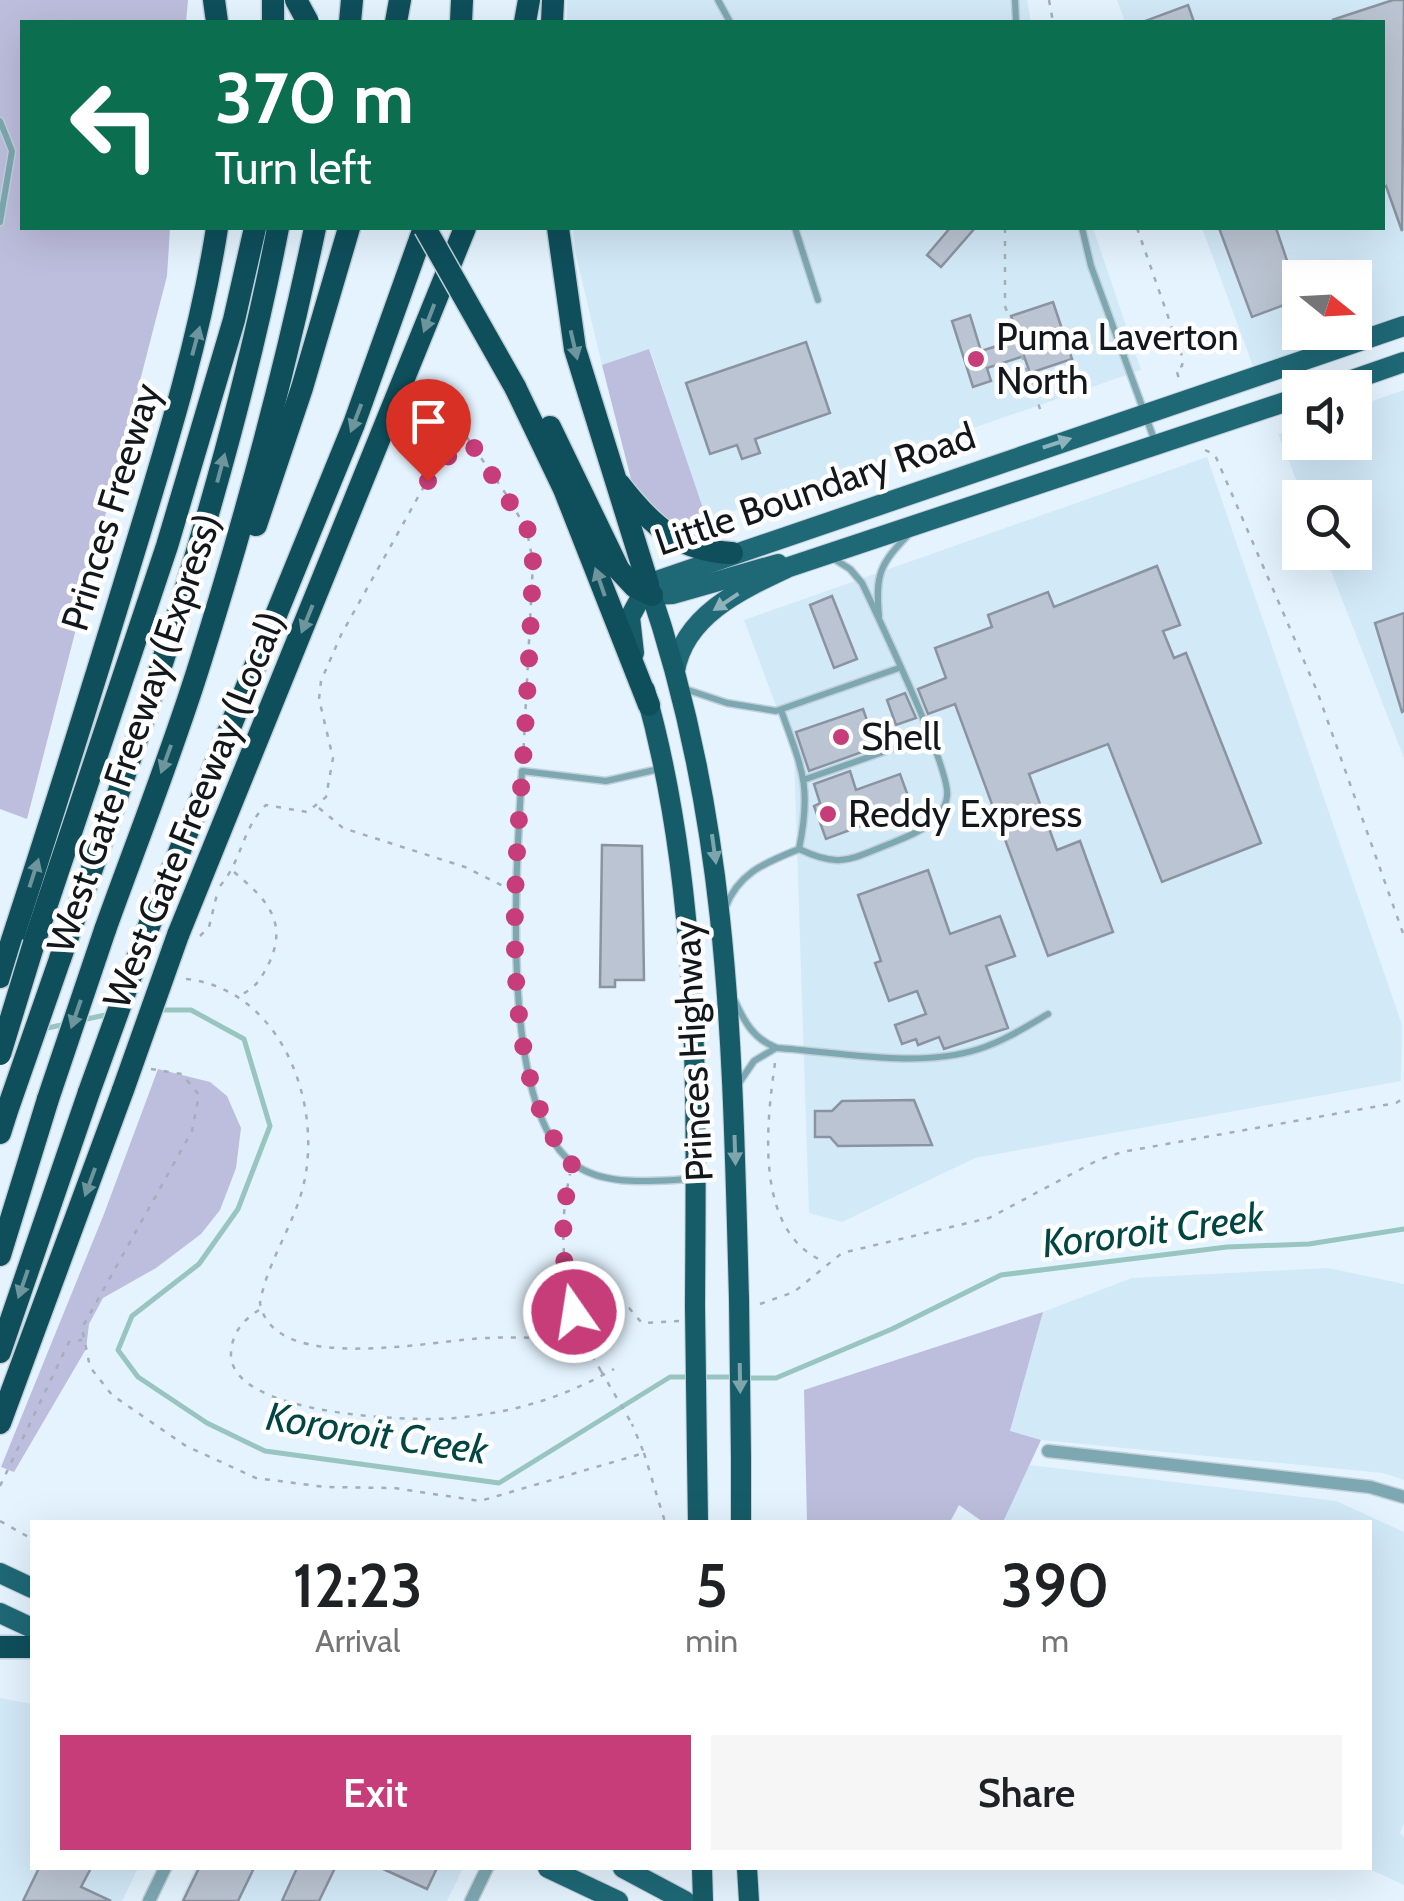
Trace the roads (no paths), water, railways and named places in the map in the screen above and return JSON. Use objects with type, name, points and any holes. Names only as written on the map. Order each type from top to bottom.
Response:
[{"type":"highway","name":"Princes Freeway","points":[[58,803],[179,405],[201,322],[217,230]]},
{"type":"highway","points":[[0,977],[22,943],[167,546],[234,320],[255,230]]},
{"type":"highway","name":"West Gate Freeway (Express)","points":[[4,1122],[148,714],[190,581],[231,430],[278,230]]},
{"type":"highway","name":"West Gate Freeway (Express)","points":[[0,1256],[48,1098],[199,667],[266,439],[316,230]]},
{"type":"highway","points":[[199,667],[247,552],[307,372],[348,230]]},
{"type":"highway","points":[[0,1352],[149,926],[360,408],[423,230]]},
{"type":"highway","points":[[425,230],[515,387],[564,489],[649,705]]},
{"type":"highway","name":"West Gate Freeway (Local)","points":[[0,1424],[124,1090],[464,230]]},
{"type":"highway","points":[[558,230],[574,349],[647,590]]},
{"type":"highway","points":[[0,1054],[22,943],[58,803],[234,320]]},
{"type":"highway","points":[[515,387],[550,426],[618,570],[647,590]]},
{"type":"highway","points":[[611,474],[642,514],[666,535],[700,549],[732,553]]},
{"type":"highway","name":"Princes Highway","points":[[647,590],[677,678],[706,804],[722,913],[733,1104],[741,1520]]},
{"type":"highway","name":"Princes Highway","points":[[647,590],[630,625],[676,830],[690,936],[698,1520]]},
{"type":"highway","points":[[676,830],[687,806],[706,804]]},
{"type":"highway","points":[[0,1647],[30,1647]]},
{"type":"highway","points":[[702,1870],[702,1901]]},
{"type":"highway","points":[[747,1870],[749,1901]]},
{"type":"main road","name":"Little Boundary Road","points":[[647,590],[732,553],[1404,326]]},
{"type":"main road","points":[[1372,373],[1404,362]]},
{"type":"main road","name":"Little Boundary Road","points":[[677,678],[686,636],[706,616],[750,587],[814,557],[974,508],[1282,404]]},
{"type":"main road","points":[[647,590],[668,595],[758,568],[814,557]]},
{"type":"main road","points":[[0,1572],[30,1587]]},
{"type":"main road","points":[[0,1613],[30,1627]]},
{"type":"main road","points":[[552,1870],[618,1901]]},
{"type":"main road","points":[[626,1870],[684,1901]]},
{"type":"street","points":[[1048,1450],[1370,1487],[1404,1498]]},
{"type":"street","points":[[149,1901],[164,1870]]},
{"type":"street","points":[[472,1901],[487,1870]]},
{"type":"lane","points":[[0,121],[12,151],[0,222]]},
{"type":"lane","points":[[797,230],[818,300]]},
{"type":"lane","points":[[1082,230],[1091,266],[1156,446]]},
{"type":"lane","points":[[880,621],[877,593],[882,565],[920,522]]},
{"type":"lane","points":[[798,849],[829,863],[854,858],[930,824],[942,813],[947,797],[944,775],[929,736],[857,576],[814,557]]},
{"type":"lane","points":[[677,678],[727,703],[782,710],[900,668]]},
{"type":"lane","points":[[782,710],[806,780],[805,820],[798,849]]},
{"type":"lane","points":[[806,780],[929,736]]},
{"type":"lane","points":[[664,768],[606,781],[522,771],[516,894],[524,1055],[550,1134],[572,1163],[610,1178],[695,1179]]},
{"type":"lane","points":[[722,913],[745,875],[798,849]]},
{"type":"lane","points":[[728,985],[750,1030],[762,1042],[777,1048],[940,1056],[977,1050],[1048,1014]]},
{"type":"lane","points":[[733,1104],[746,1070],[777,1048]]},
{"type":"waterway","name":"Kororoit Creek","points":[[161,1010],[191,1010],[244,1039],[270,1126],[238,1209],[199,1264],[132,1316],[118,1350],[138,1377],[207,1423],[265,1451],[499,1483],[670,1377],[691,1377]]},
{"type":"waterway","name":"Kororoit Creek","points":[[82,1020],[110,1014]]},
{"type":"waterway","name":"Kororoit Creek","points":[[43,1029],[66,1024]]},
{"type":"waterway","name":"Kororoit Creek","points":[[747,1378],[776,1378],[892,1329],[1001,1275],[1227,1247],[1309,1244],[1404,1229]]},
{"type":"waterway","name":"Kororoit Creek","points":[[702,1377],[736,1377]]},
{"type":"place","name":"Puma Laverton North","points":[[976,359]]},
{"type":"place","name":"Shell","points":[[841,737]]},
{"type":"place","name":"Reddy Express","points":[[828,814]]}]
